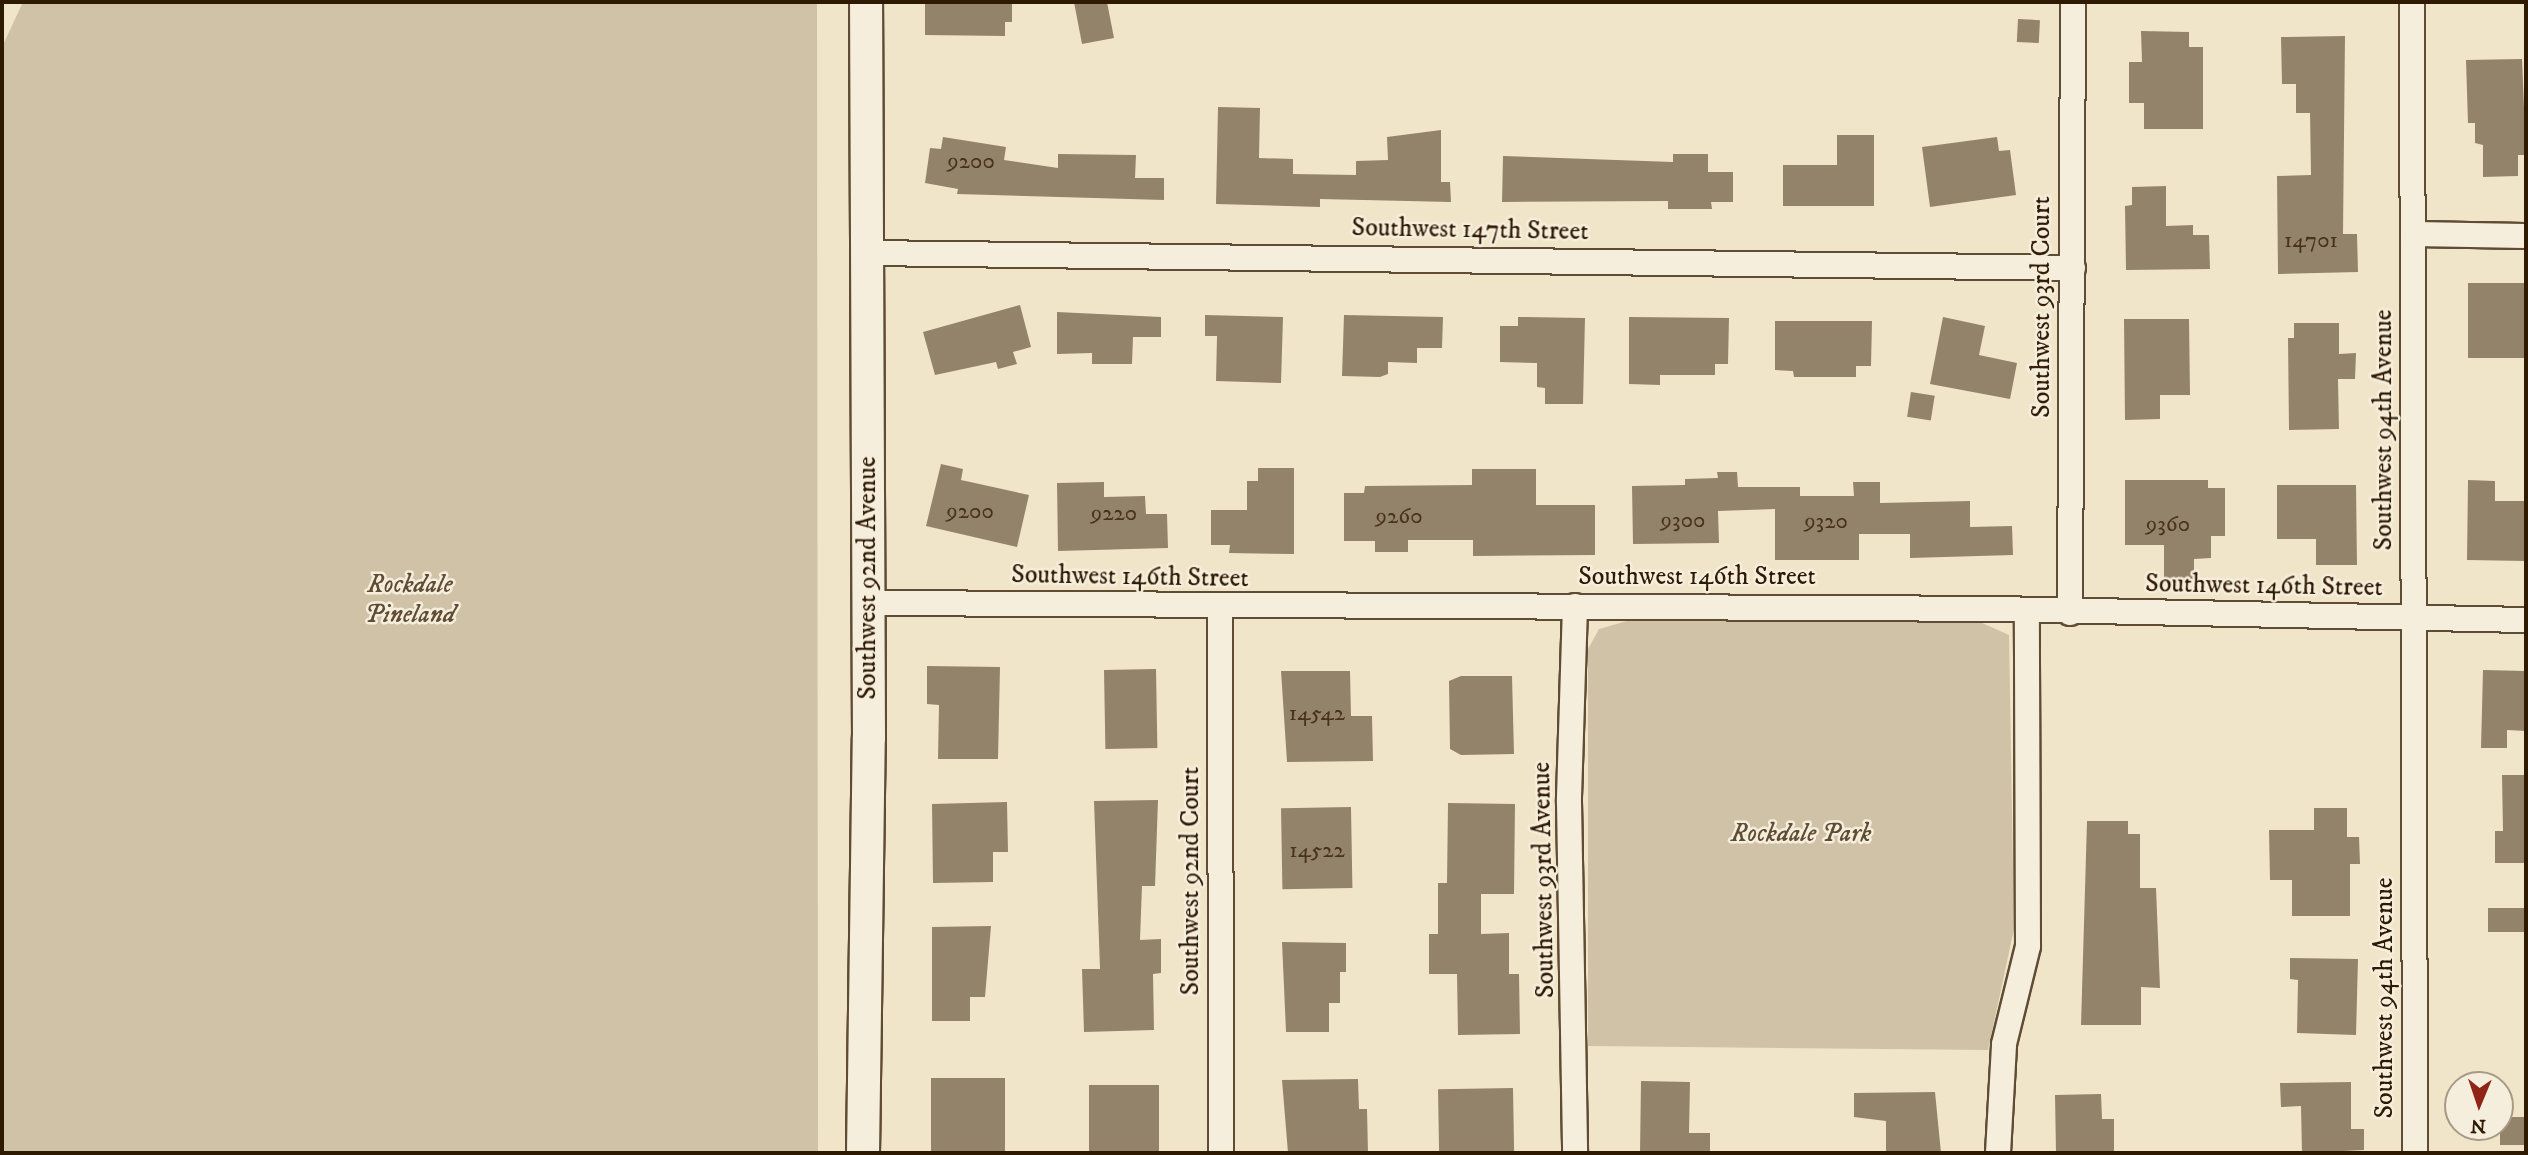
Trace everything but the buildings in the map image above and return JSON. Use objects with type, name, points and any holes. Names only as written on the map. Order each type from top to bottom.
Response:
[{"type":"street","name":"Southwest 92nd Avenue","points":[[863,1153],[868,603],[866,2]]},
{"type":"street","name":"Southwest 93rd Court","points":[[2070,613],[2073,2]]},
{"type":"street","name":"Southwest 94th Avenue","points":[[2412,2],[2415,1153]]},
{"type":"street","points":[[2414,234],[2526,236]]},
{"type":"street","name":"Southwest 147th Street","points":[[866,253],[2073,268]]},
{"type":"street","name":"Southwest 146th Street","points":[[868,603],[1220,608],[1575,606],[2526,620]]},
{"type":"street","name":"Southwest 93rd Avenue","points":[[1575,606],[1569,802],[1576,1153]]},
{"type":"street","name":"Southwest 92nd Court","points":[[1220,608],[1221,1153]]},
{"type":"street","points":[[1998,1153],[2003,1053],[2028,946],[2027,611]]},
{"type":"green space","name":"Rockdale Pineland","points":[[23,2],[817,2],[818,1153],[2,1153],[2,47]]},
{"type":"green space","name":"Rockdale Park","points":[[1634,619],[1980,622],[2009,635],[2014,929],[1988,1050],[1588,1046],[1588,649],[1599,629]]}]
